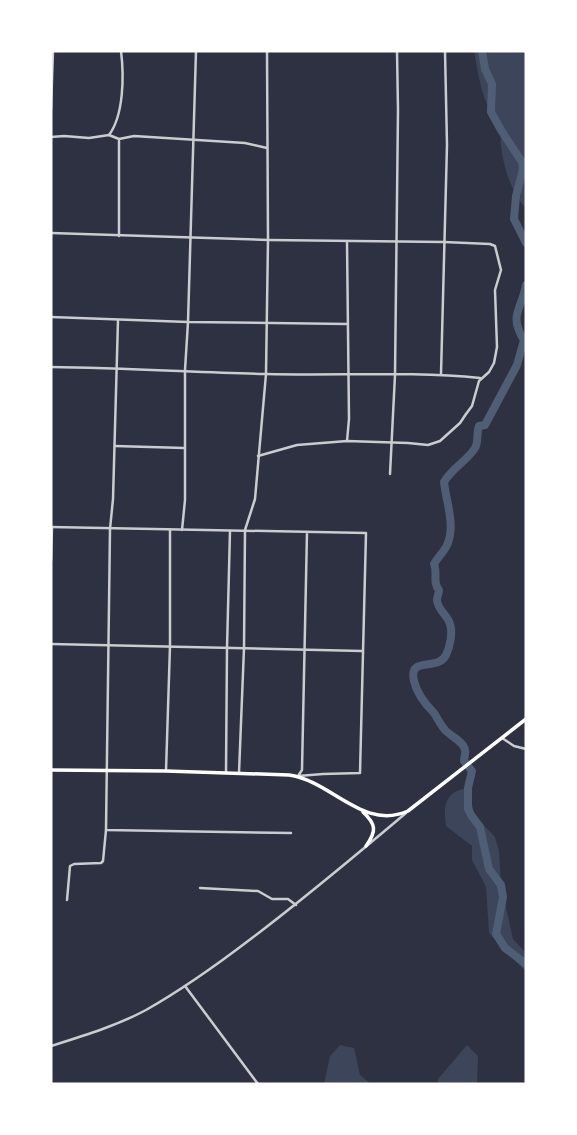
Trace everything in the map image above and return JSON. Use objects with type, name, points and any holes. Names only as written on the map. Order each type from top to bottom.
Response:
[{"type":"highway","points":[[51,770],[298,776],[361,810],[374,816],[385,817],[406,813],[526,719]]},
{"type":"highway","points":[[361,810],[373,825],[374,833],[366,846]]},
{"type":"street","points":[[51,109],[53,51]]},
{"type":"street","points":[[109,135],[120,111],[121,51]]},
{"type":"street","points":[[182,530],[196,51]]},
{"type":"street","points":[[239,773],[245,530],[255,499],[268,323],[267,51]]},
{"type":"street","points":[[390,474],[395,374],[397,51]]},
{"type":"street","points":[[440,374],[447,145],[445,51]]},
{"type":"street","points":[[51,137],[89,138],[109,135],[119,139],[134,136],[245,143],[267,148]]},
{"type":"street","points":[[119,139],[119,236]]},
{"type":"street","points":[[51,233],[444,242],[495,246],[501,270],[495,290],[497,347],[491,370],[480,379],[471,406],[460,423],[440,441],[428,445],[347,442],[292,446],[258,456]]},
{"type":"street","points":[[347,240],[347,442]]},
{"type":"street","points":[[51,317],[347,324]]},
{"type":"street","points":[[67,901],[69,869],[74,864],[102,863],[106,830],[107,645],[118,320]]},
{"type":"street","points":[[51,367],[266,374],[440,374],[480,379]]},
{"type":"street","points":[[115,446],[184,448]]},
{"type":"street","points":[[51,561],[51,527],[366,533],[360,773],[298,776]]},
{"type":"street","points":[[166,771],[170,530]]},
{"type":"street","points":[[226,773],[230,530]]},
{"type":"street","points":[[298,776],[302,770],[307,532]]},
{"type":"street","points":[[51,644],[362,652]]},
{"type":"street","points":[[502,738],[514,746],[526,749]]},
{"type":"street","points":[[51,1046],[107,1027],[145,1010],[185,986],[296,905],[406,813]]},
{"type":"street","points":[[106,830],[291,833]]},
{"type":"street","points":[[200,888],[258,891],[272,899],[288,899],[296,905]]},
{"type":"street","points":[[185,986],[258,1084]]},
{"type":"shaded area","points":[[474,51],[526,51],[526,208],[515,193],[506,172],[501,149],[501,130],[486,102]]},
{"type":"shaded area","points":[[468,788],[475,816],[495,837],[499,851],[501,885],[513,939],[526,953],[526,972],[489,933],[486,887],[472,860],[472,846],[446,826],[447,801],[454,792]]},
{"type":"shaded area","points":[[340,1045],[354,1048],[360,1075],[371,1084],[324,1084],[330,1056]]},
{"type":"shaded area","points":[[467,1045],[478,1056],[477,1084],[438,1084],[438,1079]]},
{"type":"waterway","points":[[482,51],[485,69],[492,84],[491,112],[522,162],[514,219],[526,243]]},
{"type":"waterway","points":[[526,285],[517,318],[524,340],[517,365],[485,425],[479,426],[475,448],[444,482],[451,530],[447,545],[434,564],[439,590],[437,603],[451,627],[449,648],[442,660],[419,666],[413,673],[415,686],[422,698],[444,729],[464,747],[464,761],[472,771],[468,788],[468,809],[480,827],[489,869],[501,885],[503,897],[496,934],[505,948],[526,964]]}]
